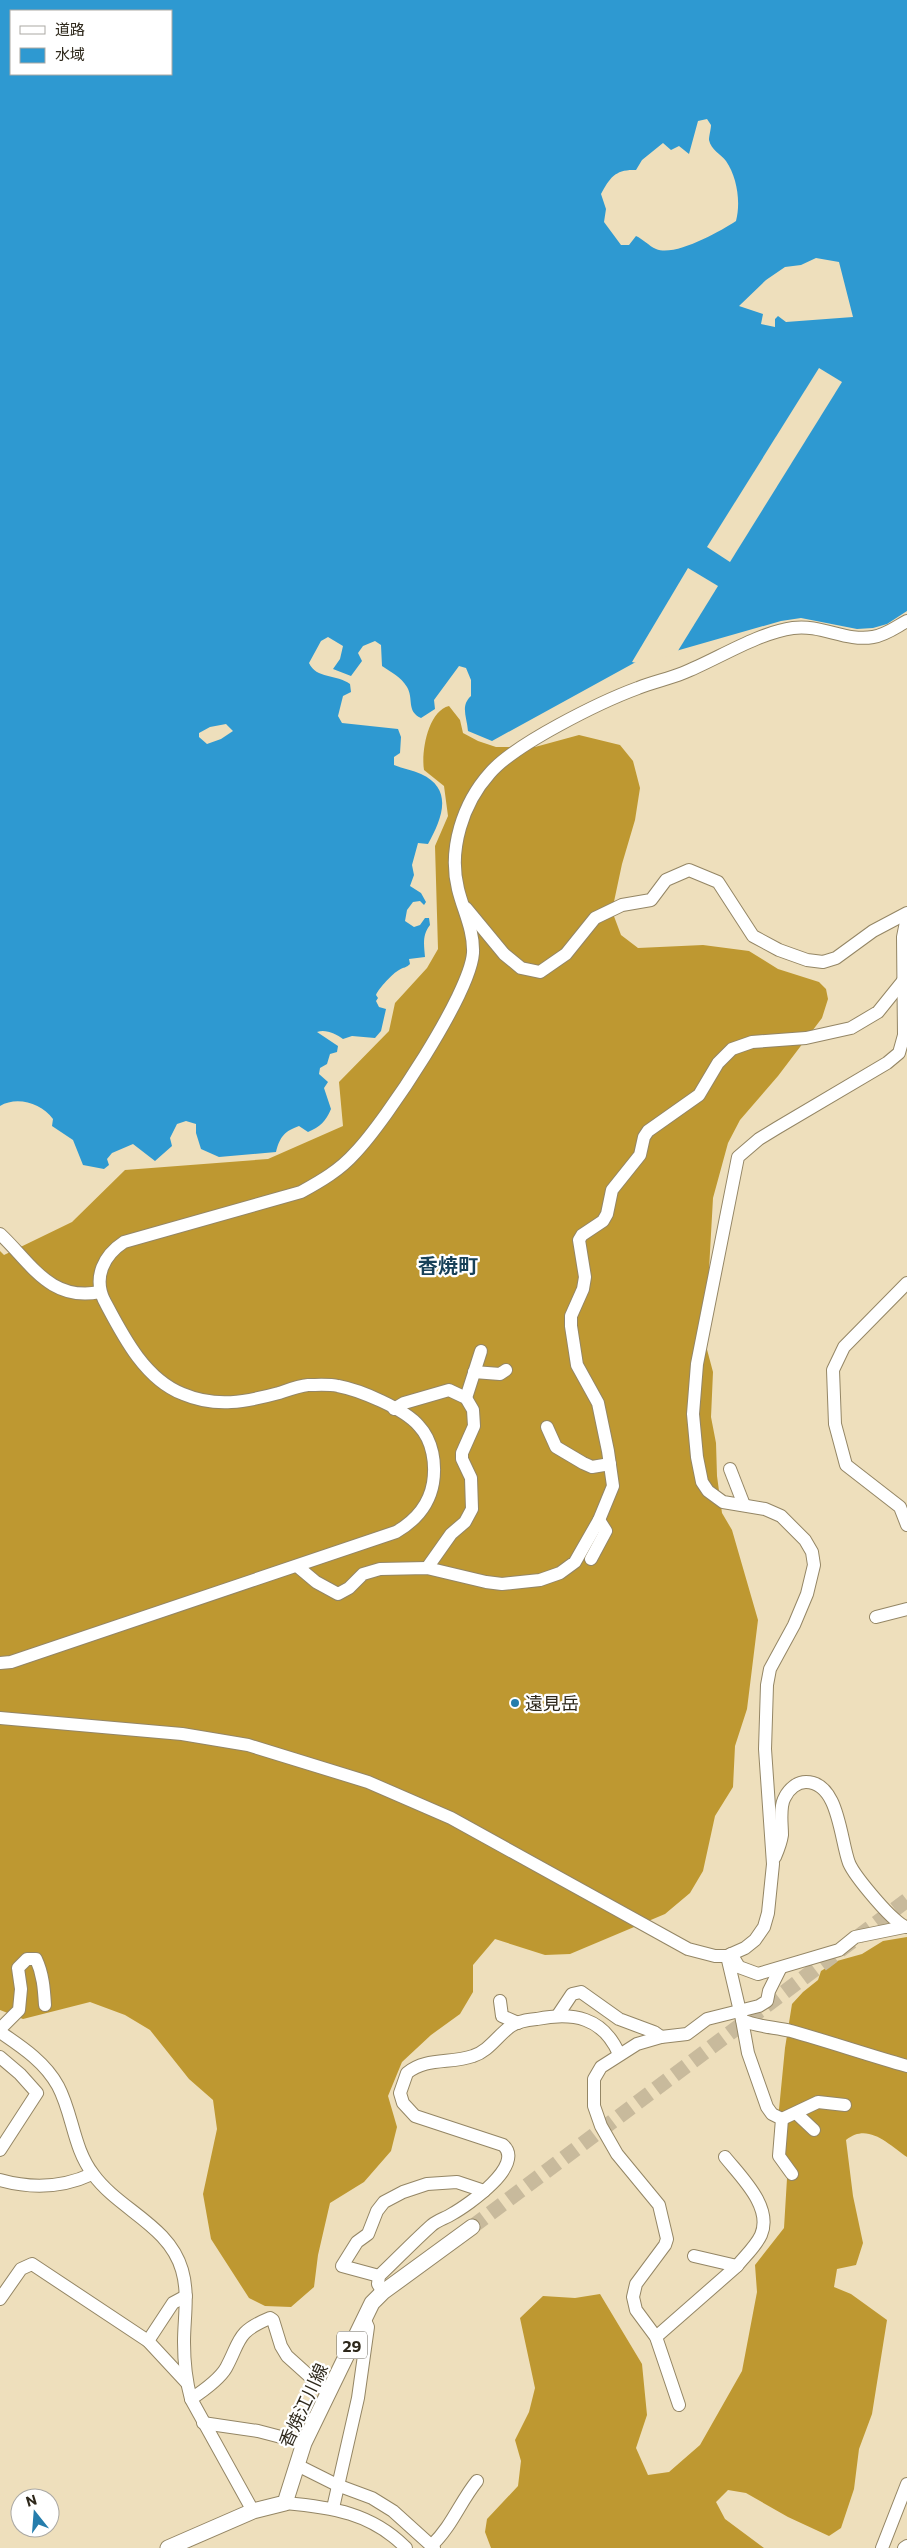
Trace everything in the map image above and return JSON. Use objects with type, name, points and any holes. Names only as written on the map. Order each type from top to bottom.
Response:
[{"type":"main road","name":"香焼江川線","points":[[285,2503],[304,2443],[327,2392],[372,2304],[384,2292],[472,2227]]},
{"type":"main road","points":[[168,2548],[253,2511],[285,2503]]},
{"type":"street","points":[[0,1663],[11,1662],[396,1532],[410,1524],[422,1512],[432,1489],[435,1474],[434,1456],[420,1427],[394,1409],[338,1386],[306,1385],[250,1401],[224,1404],[181,1394],[150,1371],[121,1332],[100,1292],[98,1283],[106,1258],[113,1249],[124,1242],[301,1192],[327,1177],[356,1152],[393,1106],[460,994],[472,955],[473,938],[457,887],[454,860],[458,838],[465,814],[489,774],[509,756],[537,738],[636,689],[684,673],[721,653],[792,628],[808,627],[850,637],[872,638],[884,634],[907,621]]},
{"type":"street","points":[[462,902],[504,954],[521,968],[540,972],[566,954],[595,918],[622,905],[651,900],[666,880],[689,870],[718,882],[753,936],[779,950],[807,960],[823,962],[836,958],[874,930],[907,913]]},
{"type":"street","points":[[0,1718],[182,1734],[248,1746],[339,1773],[368,1782],[451,1818],[675,1943],[700,1953],[729,1955],[752,1942],[764,1927],[768,1913],[773,1864],[765,1749],[766,1685],[770,1669],[794,1626],[807,1594],[814,1558],[805,1540],[780,1516],[765,1509],[723,1502],[704,1487],[697,1457],[693,1414],[697,1364],[736,1164],[743,1152],[759,1139],[870,1074],[898,1053],[904,1036],[903,937],[907,917]]},
{"type":"street","points":[[297,1566],[316,1582],[338,1594],[346,1591],[358,1578],[370,1572],[409,1566],[502,1584],[540,1580],[560,1573],[575,1562],[599,1520],[613,1486],[598,1403],[577,1365],[571,1326],[571,1316],[584,1289],[585,1277],[579,1249],[580,1239],[603,1221],[607,1214],[612,1190],[640,1155],[644,1137],[648,1132],[699,1094],[718,1063],[732,1049],[752,1042],[806,1038],[851,1028],[878,1012],[903,981]]},
{"type":"street","points":[[0,1234],[38,1276],[76,1295],[100,1292]]},
{"type":"street","points":[[907,1283],[847,1344],[833,1370],[835,1424],[846,1465],[900,1507],[907,1525]]},
{"type":"street","points":[[466,1398],[481,1351]]},
{"type":"street","points":[[474,1372],[500,1374],[506,1370]]},
{"type":"street","points":[[394,1409],[404,1403],[443,1390],[455,1391],[466,1398],[473,1410],[474,1426],[462,1453],[462,1459],[471,1478],[472,1509],[465,1522],[451,1534],[427,1568]]},
{"type":"street","points":[[548,1427],[556,1446],[583,1463],[592,1467],[610,1464]]},
{"type":"street","points":[[730,1469],[744,1505]]},
{"type":"street","points":[[591,1559],[606,1531],[599,1520]]},
{"type":"street","points":[[876,1617],[907,1609]]},
{"type":"street","points":[[773,1864],[782,1837],[784,1799],[789,1790],[797,1784],[805,1782],[819,1785],[830,1796],[849,1864],[884,1908],[906,1927]]},
{"type":"street","points":[[729,1955],[739,1967],[758,1974],[839,1950],[855,1937],[906,1927]]},
{"type":"street","points":[[729,1955],[748,2052],[767,2107],[772,2114],[782,2119],[797,2114],[818,2102],[845,2105]]},
{"type":"street","points":[[44,2005],[45,1991],[41,1971],[36,1959],[27,1959],[18,1968],[21,1989],[19,2010],[0,2031],[27,2050],[47,2069],[58,2087],[81,2155],[92,2174],[167,2240],[180,2264],[186,2296],[184,2344],[187,2383],[191,2399],[253,2511]]},
{"type":"street","points":[[679,2405],[656,2337],[636,2310],[633,2297],[636,2284],[665,2245],[666,2239],[659,2205],[617,2154],[601,2126],[594,2106],[594,2079],[601,2067],[637,2044],[661,2037],[687,2034],[707,2019],[741,2015],[759,2006],[767,2001],[769,1991],[780,1969]]},
{"type":"street","points":[[558,2015],[572,1994],[581,1992],[619,2018],[654,2032],[661,2037]]},
{"type":"street","points":[[500,2001],[502,2016],[518,2023]]},
{"type":"street","points":[[384,2292],[378,2284],[379,2276],[433,2224],[450,2216],[484,2191],[509,2163],[507,2148],[489,2140],[415,2116],[403,2103],[401,2088],[408,2073],[413,2068],[427,2062],[456,2060],[475,2056],[518,2023],[558,2015],[572,2016],[599,2027],[612,2039],[619,2054]]},
{"type":"street","points":[[741,2015],[754,2025],[769,2026],[823,2040],[907,2066]]},
{"type":"street","points":[[0,2057],[20,2074],[37,2093],[0,2150]]},
{"type":"street","points":[[797,2114],[814,2130]]},
{"type":"street","points":[[782,2119],[779,2156],[792,2174]]},
{"type":"street","points":[[656,2337],[737,2266],[760,2237],[762,2225],[756,2194],[725,2158]]},
{"type":"street","points":[[0,2180],[48,2186],[75,2182],[92,2174]]},
{"type":"street","points":[[379,2276],[342,2266],[357,2242],[368,2234],[377,2211],[384,2202],[403,2192],[427,2184],[458,2182],[484,2191]]},
{"type":"street","points":[[694,2256],[737,2266]]},
{"type":"street","points":[[0,2299],[22,2269],[32,2264],[148,2341],[187,2383]]},
{"type":"street","points":[[148,2341],[173,2303],[186,2296]]},
{"type":"street","points":[[191,2399],[225,2369],[239,2338],[259,2322],[270,2318],[273,2320],[281,2346],[287,2356],[327,2392]]},
{"type":"street","points":[[333,2508],[358,2398],[368,2327],[364,2318]]},
{"type":"street","points":[[203,2423],[258,2430],[304,2443]]},
{"type":"street","points":[[297,2465],[337,2485],[372,2498],[393,2511],[433,2546],[453,2520],[465,2496],[477,2481]]},
{"type":"street","points":[[882,2548],[907,2484]]},
{"type":"street","points":[[285,2503],[333,2508],[361,2516],[376,2523],[406,2548]]},
{"type":"shaded area","points":[[449,706],[460,720],[463,733],[478,741],[496,747],[535,747],[579,735],[620,745],[633,761],[640,788],[635,820],[622,864],[612,911],[621,935],[638,948],[703,945],[749,951],[778,969],[819,982],[826,989],[828,999],[822,1018],[778,1076],[740,1120],[728,1143],[713,1198],[705,1342],[713,1372],[711,1417],[716,1443],[717,1476],[722,1513],[732,1530],[758,1620],[747,1709],[735,1746],[733,1787],[715,1816],[703,1871],[690,1893],[665,1914],[570,1954],[545,1955],[495,1939],[473,1965],[473,1992],[460,2014],[431,2035],[402,2062],[388,2096],[397,2127],[391,2151],[364,2182],[330,2203],[318,2255],[314,2287],[291,2307],[265,2306],[249,2298],[211,2239],[203,2194],[217,2129],[213,2100],[189,2079],[150,2030],[125,2015],[90,2002],[23,2019],[0,2010],[0,1251],[4,1255],[72,1222],[125,1170],[268,1159],[343,1126],[339,1082],[389,1031],[395,1003],[427,968],[438,949],[435,846],[448,816],[444,786],[424,770],[423,762],[425,743],[431,724],[442,709]]},
{"type":"shaded area","points":[[907,1937],[907,2157],[885,2141],[870,2134],[854,2135],[846,2140],[853,2196],[863,2243],[856,2265],[837,2269],[834,2287],[851,2294],[887,2320],[872,2414],[859,2449],[854,2489],[841,2528],[829,2536],[788,2517],[746,2493],[728,2490],[716,2502],[725,2519],[764,2548],[491,2548],[485,2532],[487,2519],[518,2486],[521,2461],[515,2440],[529,2412],[535,2388],[520,2318],[543,2296],[575,2298],[600,2294],[642,2364],[647,2415],[636,2448],[648,2475],[669,2472],[700,2445],[742,2371],[757,2292],[755,2265],[784,2228],[788,2162],[776,2140],[785,2048],[792,2004],[818,1980],[821,1971],[837,1961],[862,1954],[883,1941]]},
{"type":"water","points":[[0,0],[907,0],[907,611],[887,624],[873,628],[857,629],[801,618],[781,621],[634,663],[492,741],[468,731],[465,708],[471,696],[471,680],[466,668],[459,666],[434,700],[435,709],[421,718],[413,712],[409,691],[405,683],[382,666],[381,645],[375,641],[363,646],[358,653],[362,661],[351,676],[333,669],[340,659],[343,646],[328,637],[321,641],[309,663],[317,672],[350,684],[351,692],[343,696],[338,716],[342,723],[398,729],[401,737],[400,753],[394,757],[394,765],[418,773],[431,780],[438,788],[442,805],[441,815],[428,844],[418,843],[412,865],[414,875],[410,886],[421,893],[426,902],[424,905],[420,901],[413,902],[407,910],[405,921],[414,927],[420,925],[425,918],[429,918],[430,925],[424,940],[425,957],[409,959],[410,964],[393,974],[376,995],[379,1007],[386,1009],[381,1031],[375,1038],[352,1036],[343,1039],[327,1032],[317,1032],[338,1046],[337,1052],[330,1054],[327,1064],[320,1068],[319,1074],[328,1082],[324,1088],[331,1109],[327,1117],[319,1126],[308,1132],[299,1126],[287,1132],[281,1138],[276,1152],[219,1157],[201,1149],[196,1133],[196,1124],[186,1121],[177,1124],[170,1138],[172,1146],[155,1161],[133,1144],[112,1153],[107,1159],[109,1165],[104,1169],[83,1165],[73,1140],[52,1126],[53,1119],[48,1113],[28,1103],[7,1103],[0,1106]],"holes":[[[707,119],[711,125],[710,143],[726,161],[733,174],[738,198],[736,221],[697,242],[674,250],[664,251],[656,249],[636,236],[629,245],[621,245],[604,222],[606,209],[601,194],[604,188],[614,175],[623,171],[636,170],[642,160],[663,143],[671,150],[679,146],[689,154],[698,121]],[[816,258],[839,262],[853,317],[786,322],[778,316],[775,319],[775,327],[761,324],[763,314],[739,306],[766,280],[785,267],[801,265]],[[226,724],[233,731],[221,739],[207,744],[199,737],[199,733],[210,727]]]},
{"type":"pier","points":[[819,368],[842,382],[730,562],[707,547]]},
{"type":"pier","points":[[688,568],[718,586],[676,654],[640,664],[632,662]]},
{"type":"tunnel","points":[[472,2227],[907,1900]]},
{"type":"place","name":"遠見岳","points":[[515,1703]]},
{"type":"district","name":"香焼町","points":[[448,1265]]}]
